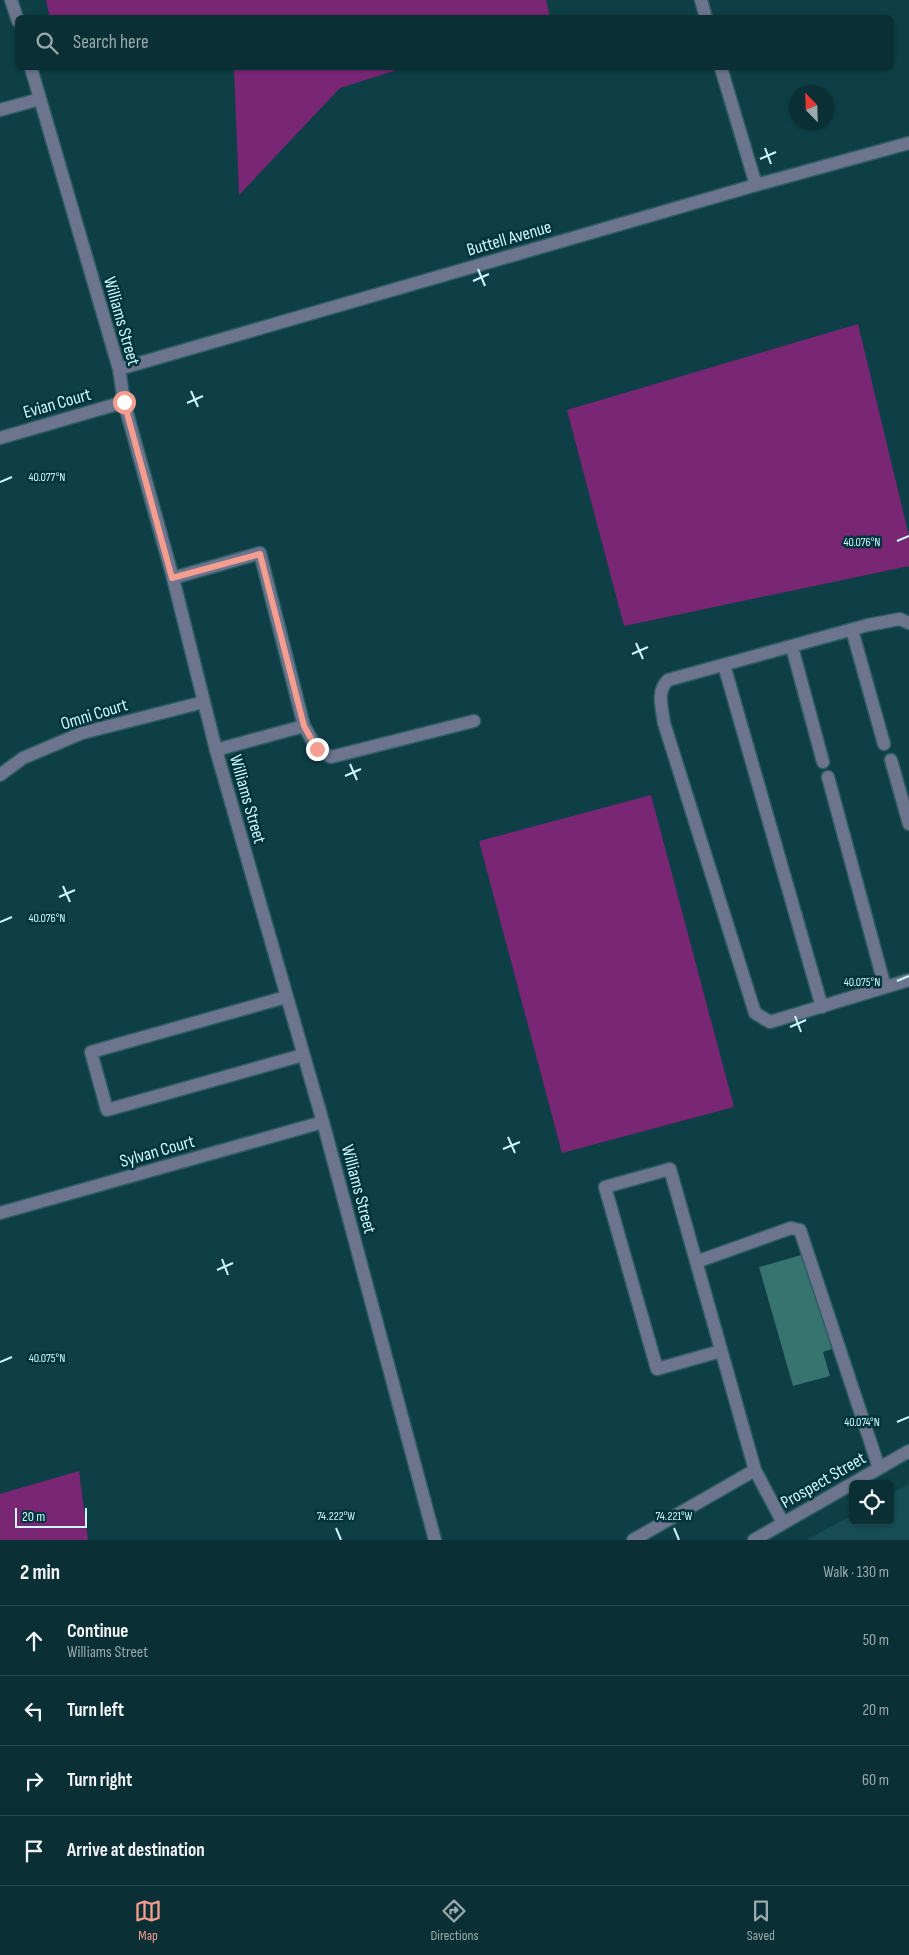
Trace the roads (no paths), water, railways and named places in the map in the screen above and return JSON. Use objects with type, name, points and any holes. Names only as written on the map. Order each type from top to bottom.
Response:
[{"type":"street","points":[[11,0],[16,15]]},
{"type":"street","points":[[701,0],[705,15]]},
{"type":"street","name":"Williams Street","points":[[32,70],[119,369],[124,402],[216,750],[323,1122],[435,1540]]},
{"type":"street","points":[[722,70],[756,185]]},
{"type":"street","points":[[0,110],[40,99]]},
{"type":"street","name":"Buttell Avenue","points":[[119,369],[756,185],[909,143]]},
{"type":"street","name":"Evian Court","points":[[0,438],[124,402]]},
{"type":"street","points":[[172,578],[260,554],[304,726],[317,749],[331,757],[474,721]]},
{"type":"street","points":[[909,623],[900,619],[852,630],[668,680],[661,687],[660,696],[664,723],[755,1013],[770,1022],[909,980]]},
{"type":"street","points":[[852,630],[884,744]]},
{"type":"street","points":[[792,647],[823,762]]},
{"type":"street","points":[[724,665],[822,1007]]},
{"type":"street","name":"Omni Court","points":[[0,775],[22,758],[82,733],[204,702]]},
{"type":"street","points":[[216,750],[304,726]]},
{"type":"street","points":[[891,760],[909,824]]},
{"type":"street","points":[[828,777],[886,987]]},
{"type":"street","points":[[286,997],[91,1052],[104,1101],[107,1110],[303,1055]]},
{"type":"street","name":"Sylvan Court","points":[[0,1213],[323,1122]]},
{"type":"street","points":[[721,1351],[657,1369],[605,1187],[670,1169],[755,1470],[782,1523]]},
{"type":"street","points":[[696,1262],[791,1228],[800,1230],[880,1468]]},
{"type":"street","name":"Prospect Street","points":[[754,1540],[909,1451]]},
{"type":"street","points":[[633,1540],[755,1470]]}]
